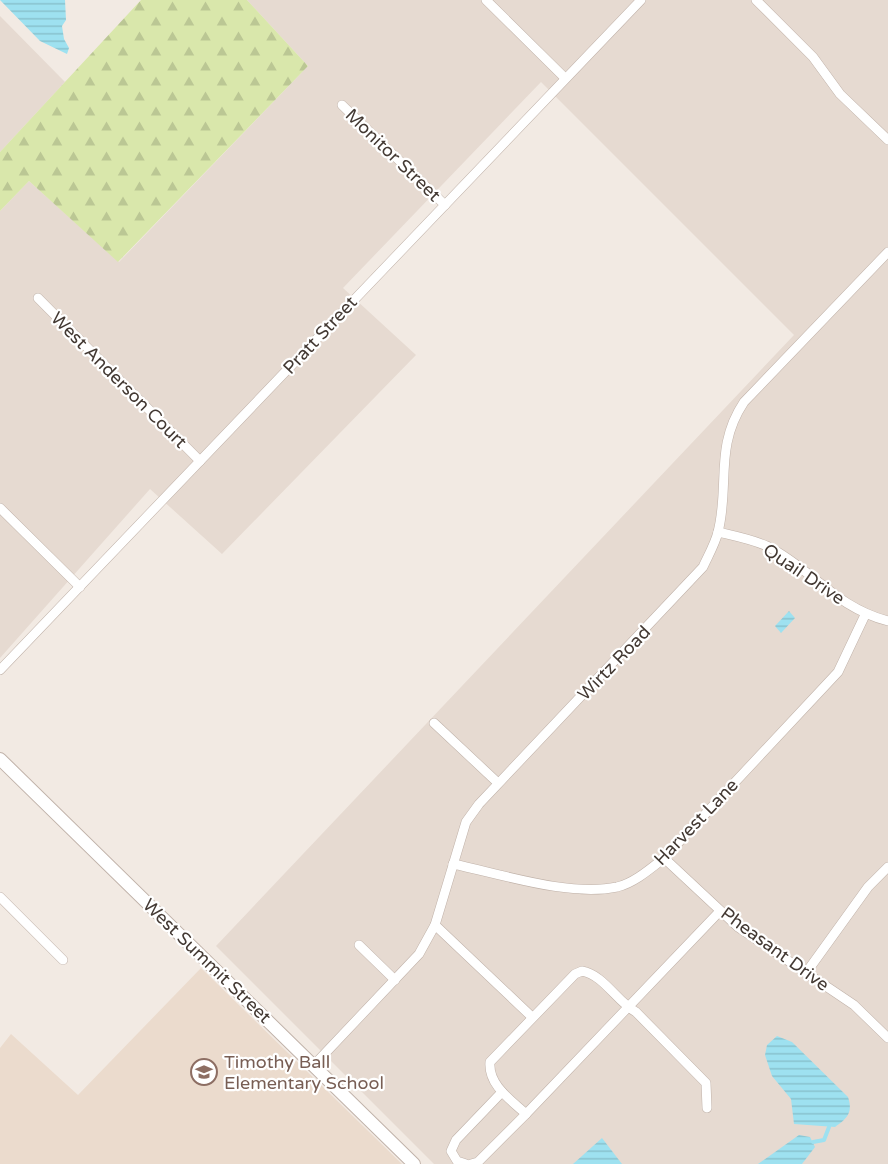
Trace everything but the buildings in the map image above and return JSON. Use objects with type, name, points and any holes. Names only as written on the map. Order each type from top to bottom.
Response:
[{"type":"street","points":[[486,0],[565,78]]},
{"type":"street","name":"Pratt Street","points":[[0,670],[641,0]]},
{"type":"street","points":[[756,0],[813,57],[840,94],[888,140]]},
{"type":"street","name":"Monitor Street","points":[[342,105],[445,205]]},
{"type":"street","name":"Wirtz Road","points":[[314,1065],[419,954],[435,925],[466,822],[498,783],[703,567],[718,532],[726,439],[733,419],[744,402],[888,252]]},
{"type":"street","name":"West Anderson Court","points":[[38,298],[200,461]]},
{"type":"street","points":[[0,508],[80,586]]},
{"type":"street","name":"Quail Drive","points":[[718,532],[744,537],[768,547],[834,597],[865,615],[888,621]]},
{"type":"street","name":"Harvest Lane","points":[[453,864],[564,888],[617,887],[645,873],[664,858],[838,672],[865,615]]},
{"type":"street","points":[[434,723],[498,783]]},
{"type":"street","name":"West Summit Street","points":[[0,759],[414,1164]]},
{"type":"street","name":"Pheasant Drive","points":[[664,858],[738,927],[854,1005],[888,1038]]},
{"type":"street","points":[[806,973],[868,887],[888,867]]},
{"type":"street","points":[[0,897],[63,960]]},
{"type":"street","points":[[471,1164],[478,1162],[526,1114],[720,911]]},
{"type":"street","points":[[435,925],[532,1017]]},
{"type":"street","points":[[359,945],[395,980]]},
{"type":"street","points":[[526,1114],[492,1080],[489,1071],[490,1062],[575,974],[582,971],[598,979],[627,1007],[636,1012],[706,1083],[706,1108]]},
{"type":"street","points":[[462,1163],[452,1151],[456,1140],[502,1092]]},
{"type":"shaded area","points":[[247,0],[888,0],[888,1164],[434,1164],[216,946],[794,335],[541,82],[343,288],[416,355],[222,554],[150,489],[0,658],[0,211],[29,181],[119,262],[308,66]]},
{"type":"shaded area","points":[[0,16],[65,82],[0,152]]},
{"type":"shaded area","name":"Timothy Ball Elementary School","points":[[201,968],[402,1164],[0,1164],[0,1048],[11,1034],[78,1095]]},
{"type":"green space","points":[[141,0],[247,0],[308,66],[118,262],[29,181],[0,211],[0,152]]},
{"type":"water","points":[[0,0],[65,0],[66,20],[62,26],[64,39],[69,48],[67,54],[40,41]]},
{"type":"water","points":[[789,611],[795,618],[781,633],[775,626]]},
{"type":"water","points":[[777,1036],[792,1042],[848,1097],[850,1111],[835,1127],[794,1124],[791,1099],[772,1076],[765,1055],[767,1045]]},
{"type":"water","points":[[799,1135],[810,1137],[815,1147],[802,1164],[758,1164]]},
{"type":"water","points":[[602,1138],[622,1164],[573,1164]]},
{"type":"waterway","points":[[813,1142],[824,1140],[829,1127]]},
{"type":"place","name":"Timothy Ball Elementary School","points":[[204,1072]]}]
